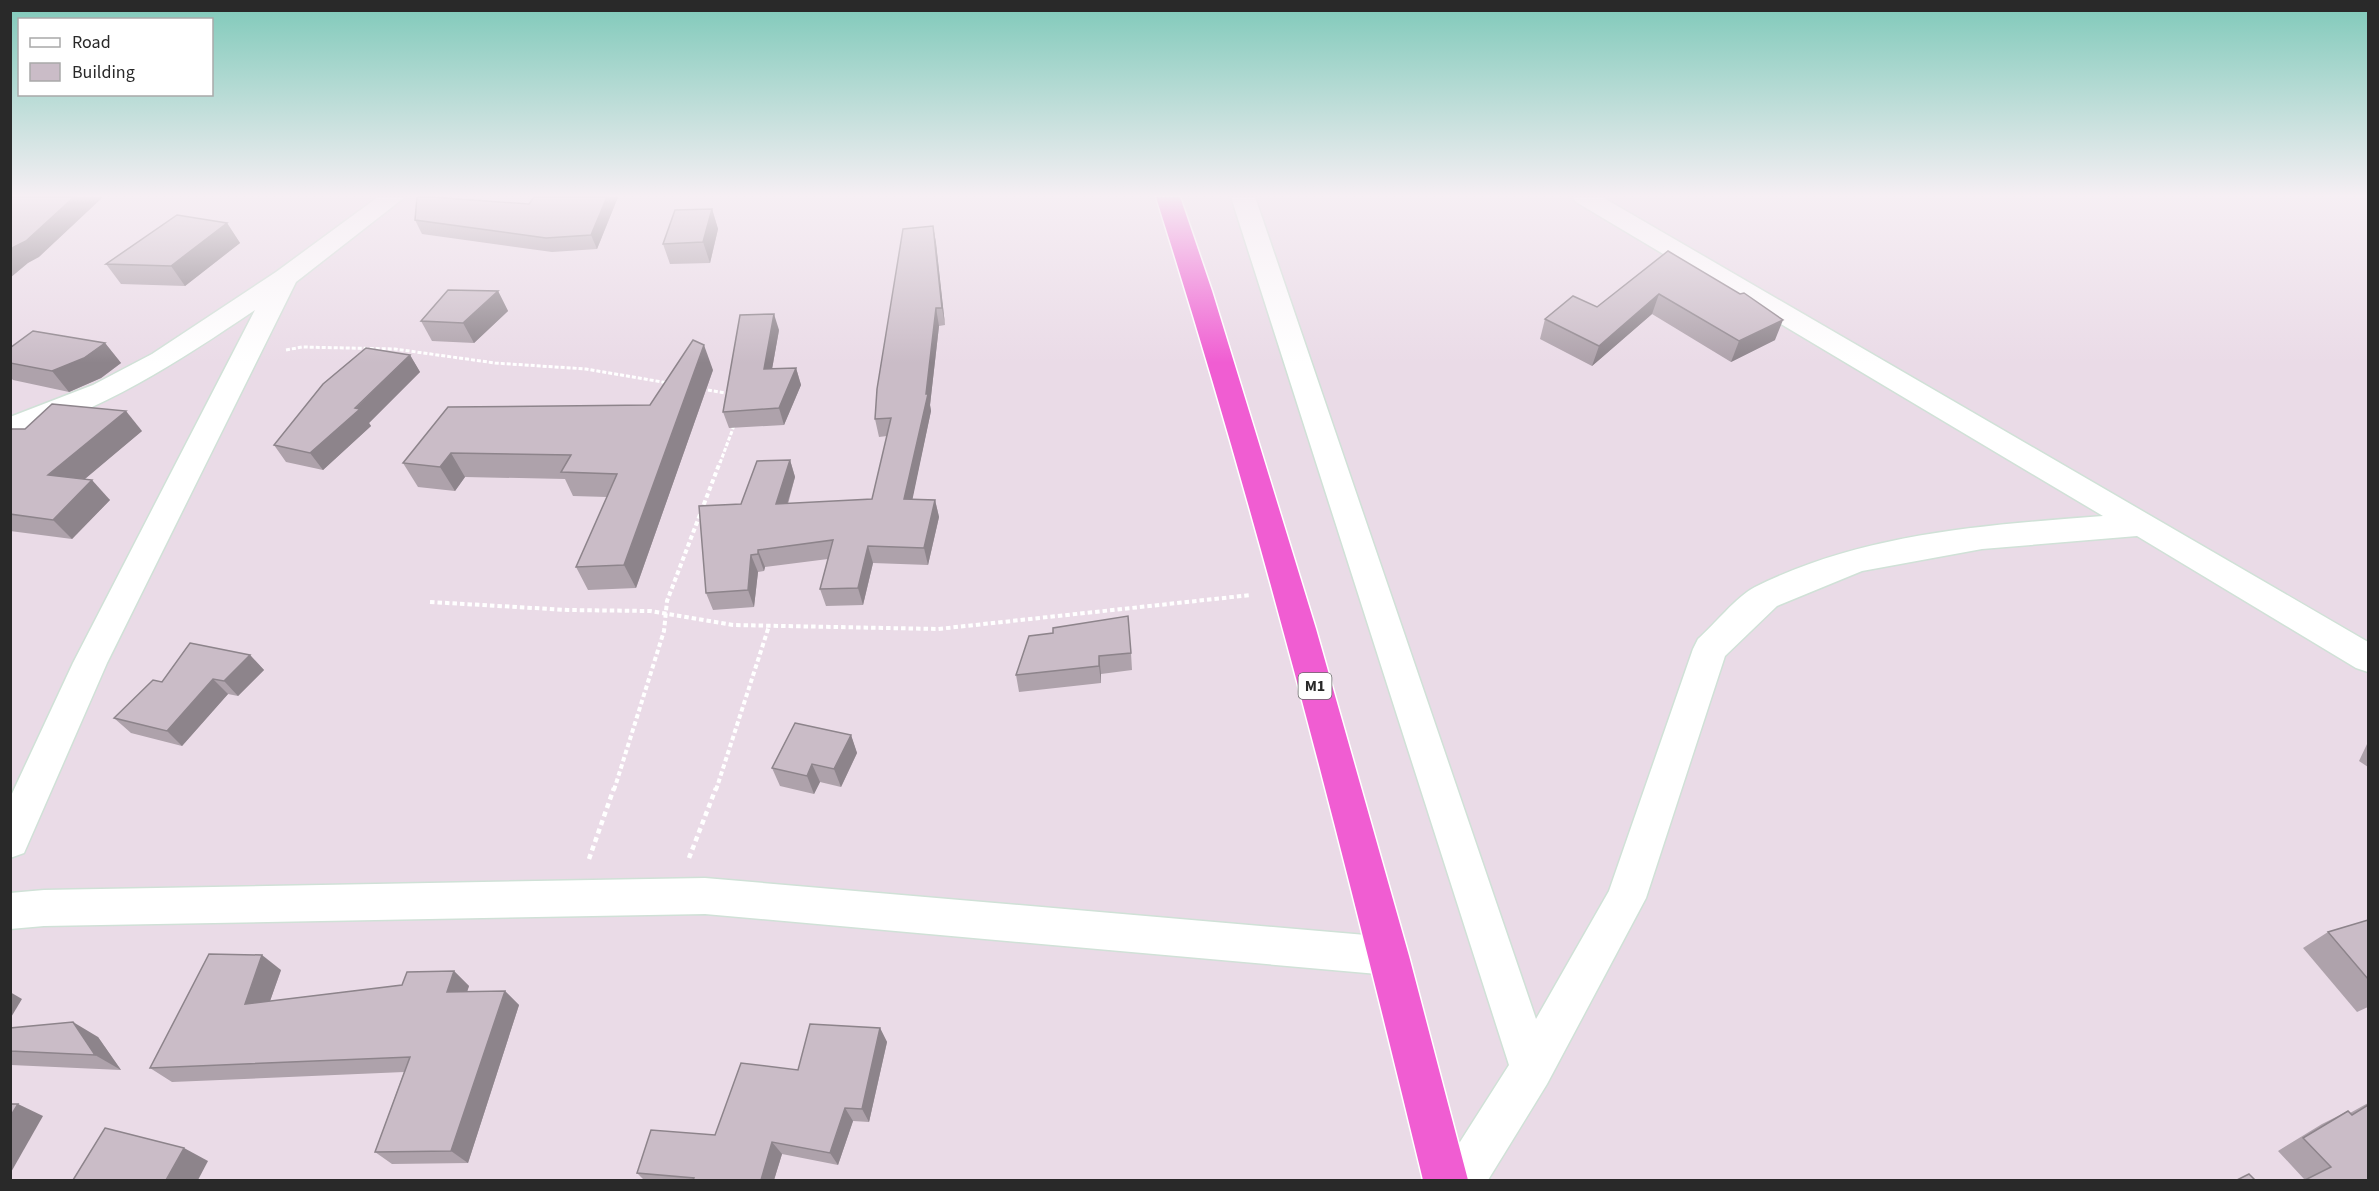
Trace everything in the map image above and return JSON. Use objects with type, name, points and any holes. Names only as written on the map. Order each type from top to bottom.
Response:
[{"type":"highway","name":"M1","points":[[1186,253],[1299,629],[1389,956],[1446,1180]]},
{"type":"street","points":[[10,428],[103,392],[162,360],[320,253]]},
{"type":"street","points":[[1262,253],[1532,1069]]},
{"type":"street","points":[[1681,253],[2368,658]]},
{"type":"street","points":[[10,841],[90,663],[285,278]]},
{"type":"street","points":[[1462,1180],[1532,1069],[1626,898],[1710,649],[1765,597],[1857,560],[1982,537],[2142,524]]},
{"type":"street","points":[[10,911],[44,908],[705,896],[1389,956]]},
{"type":"path","points":[[281,351],[302,347],[394,349],[495,363],[586,369],[672,383]]},
{"type":"path","points":[[693,387],[741,396]]},
{"type":"path","points":[[572,898],[599,837],[664,631],[667,601],[738,417]]},
{"type":"path","points":[[430,602],[568,610],[650,611],[733,625],[938,629],[1260,594]]},
{"type":"path","points":[[673,896],[711,804],[769,626]]},
{"type":"building","points":[[123,253],[188,253],[171,266],[106,264]]},
{"type":"building","points":[[899,253],[936,253],[942,308],[936,308],[926,394],[928,394],[904,499],[935,500],[924,548],[868,546],[858,588],[820,589],[833,540],[758,550],[758,554],[751,555],[748,590],[706,593],[699,506],[741,504],[757,461],[790,460],[776,504],[872,499],[891,418],[875,419],[877,389]]},
{"type":"building","points":[[1666,253],[1671,253],[1740,294],[1744,293],[1783,320],[1739,341],[1659,294],[1599,346],[1545,319],[1573,296],[1597,307]]},
{"type":"building","points":[[448,290],[498,291],[463,323],[421,321]]},
{"type":"building","points":[[774,314],[764,369],[796,368],[779,408],[723,412],[740,315]]},
{"type":"building","points":[[33,331],[105,343],[84,358],[52,371],[10,363],[10,348]]},
{"type":"building","points":[[693,340],[704,345],[624,565],[576,567],[617,474],[561,472],[571,455],[451,453],[440,467],[403,463],[448,407],[650,405]]},
{"type":"building","points":[[366,348],[410,355],[355,408],[360,409],[310,453],[274,445],[323,384]]},
{"type":"building","points":[[52,404],[126,411],[48,475],[92,480],[53,520],[10,514],[10,429],[25,429]]},
{"type":"building","points":[[1128,616],[1131,653],[1099,656],[1099,666],[1016,675],[1029,636],[1053,633],[1053,628]]},
{"type":"building","points":[[190,643],[250,655],[224,681],[213,679],[167,731],[114,718],[153,680],[162,682]]},
{"type":"building","points":[[795,723],[851,735],[834,769],[812,764],[807,776],[772,768]]},
{"type":"building","points":[[2368,920],[2368,979],[2328,932]]},
{"type":"building","points":[[209,954],[262,955],[245,1004],[402,985],[407,972],[454,971],[447,992],[505,991],[451,1151],[375,1152],[410,1057],[150,1068]]},
{"type":"building","points":[[73,1022],[95,1055],[10,1051],[10,1028]]},
{"type":"building","points":[[810,1024],[880,1028],[862,1109],[845,1108],[830,1153],[772,1142],[761,1180],[693,1180],[694,1178],[637,1173],[651,1130],[715,1135],[741,1063],[798,1070]]},
{"type":"building","points":[[10,1104],[18,1104],[10,1117]]},
{"type":"building","points":[[2368,1105],[2368,1180],[2305,1180],[2331,1167],[2303,1138],[2348,1111],[2352,1115]]},
{"type":"building","points":[[105,1128],[184,1148],[166,1180],[73,1180]]},
{"type":"building","points":[[2249,1174],[2255,1180],[2237,1180]]}]
